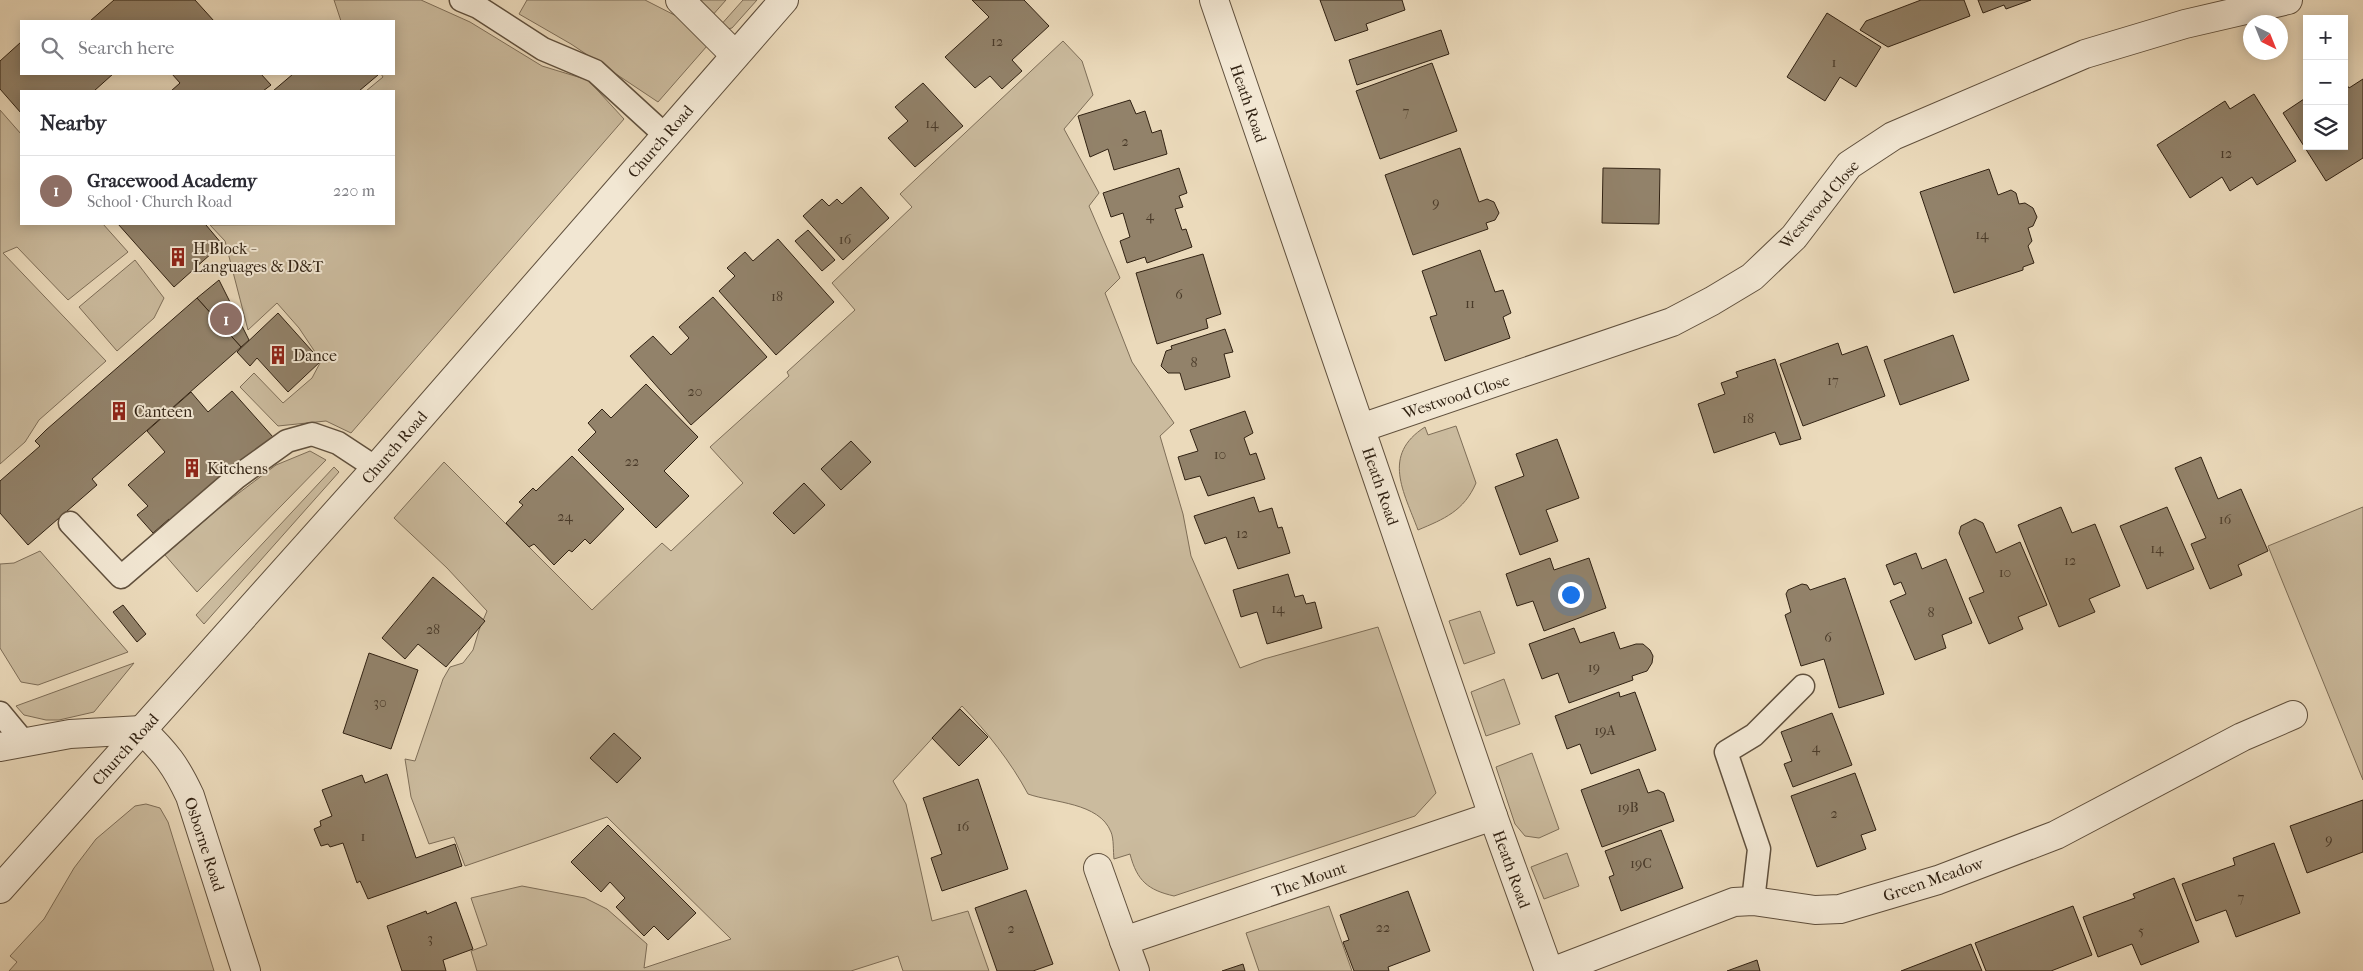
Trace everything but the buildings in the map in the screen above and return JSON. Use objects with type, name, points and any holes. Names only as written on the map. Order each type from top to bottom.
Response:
[{"type":"street","points":[[680,0],[735,55]]},
{"type":"street","name":"Church Road","points":[[0,889],[376,468],[784,0]]},
{"type":"street","name":"Heath Road","points":[[1214,0],[1493,816],[1549,971]]},
{"type":"street","name":"Westwood Close","points":[[1361,428],[1672,322],[1712,302],[1752,277],[1794,237],[1849,165],[1893,136],[2085,54],[2185,24],[2288,0]]},
{"type":"street","name":"Green Meadow","points":[[1554,971],[1734,902],[1752,901],[1815,910],[1840,909],[1938,880],[2056,835],[2242,737],[2293,715]]},
{"type":"street","points":[[12,745],[70,734],[142,730]]},
{"type":"street","name":"Osborne Road","points":[[142,730],[165,752],[178,771],[190,796],[246,971]]},
{"type":"street","name":"The Mount","points":[[1124,941],[1493,816]]},
{"type":"street","points":[[1098,868],[1135,971]]},
{"type":"lane","points":[[461,0],[478,7],[543,49],[595,71],[665,135]]},
{"type":"lane","points":[[70,523],[121,577],[237,477],[287,441],[312,434],[338,442],[376,468]]},
{"type":"lane","points":[[1752,901],[1759,850],[1726,752],[1754,736],[1803,686]]},
{"type":"lane","points":[[0,713],[12,745]]},
{"type":"shaded area","points":[[334,0],[421,0],[470,22],[542,66],[588,80],[624,119],[351,433],[326,421],[278,426],[240,387],[254,373],[283,403],[312,378],[321,361],[299,328],[277,303],[248,330],[225,241],[210,225],[395,225],[395,90],[367,90],[383,77],[382,75],[395,75],[395,20],[341,20]]},
{"type":"shaded area","points":[[527,0],[645,0],[692,24],[707,46],[658,102],[571,44],[519,14]]},
{"type":"shaded area","points":[[697,0],[726,0],[711,17]]},
{"type":"shaded area","points":[[743,0],[757,0],[732,28],[722,30],[719,27]]},
{"type":"shaded area","points":[[1063,41],[1082,61],[1093,95],[1064,129],[1099,193],[1089,206],[1120,278],[1105,293],[1132,362],[1174,423],[1160,436],[1183,514],[1191,556],[1240,668],[1264,659],[1378,627],[1436,793],[1415,816],[1174,896],[1157,891],[1145,883],[1136,871],[1130,854],[1114,859],[1111,832],[1105,822],[1096,815],[1074,805],[1028,794],[998,748],[962,706],[893,781],[906,804],[932,921],[968,911],[989,971],[903,971],[898,956],[851,971],[477,971],[471,951],[487,945],[471,898],[522,886],[585,898],[607,909],[647,944],[644,968],[731,939],[607,817],[465,866],[454,837],[429,844],[411,797],[405,759],[415,761],[443,679],[450,667],[463,663],[473,650],[487,611],[447,568],[394,518],[444,462],[592,610],[662,543],[671,551],[743,483],[710,447],[789,376],[787,372],[855,310],[832,283],[912,207],[900,194]]},
{"type":"shaded area","points":[[0,110],[20,133],[20,225],[104,225],[128,252],[68,300],[17,247],[3,253],[106,361],[39,420],[25,442],[0,464]]},
{"type":"shaded area","points":[[135,260],[164,298],[154,318],[117,351],[79,307]]},
{"type":"shaded area","points":[[1456,426],[1476,483],[1466,501],[1452,513],[1418,530],[1402,488],[1400,462],[1403,450],[1411,438],[1425,427],[1428,435]]},
{"type":"shaded area","points":[[310,451],[326,460],[197,592],[165,555],[219,508],[276,465]]},
{"type":"shaded area","points":[[334,467],[339,472],[204,624],[196,615]]},
{"type":"shaded area","points":[[2363,507],[2363,780],[2268,546]]},
{"type":"shaded area","points":[[40,551],[128,652],[38,685],[21,682],[0,648],[0,564],[14,563]]},
{"type":"shaded area","points":[[1480,611],[1495,653],[1464,664],[1449,621]]},
{"type":"shaded area","points":[[134,663],[94,712],[59,720],[46,720],[24,715],[16,706]]},
{"type":"shaded area","points":[[1504,679],[1520,724],[1486,736],[1471,692]]},
{"type":"shaded area","points":[[1532,753],[1559,829],[1539,838],[1525,836],[1515,824],[1496,767]]},
{"type":"shaded area","points":[[146,804],[160,808],[168,822],[214,971],[9,971],[17,962],[10,956],[44,919],[74,868],[96,839],[135,806]]},
{"type":"shaded area","points":[[1567,853],[1579,886],[1544,899],[1531,867]]},
{"type":"shaded area","points":[[1329,906],[1352,971],[1259,971],[1246,933]]},
{"type":"place","name":"H Block - Languages & D&T","points":[[178,257]]},
{"type":"place","name":"Gracewood Academy","points":[[226,319]]},
{"type":"place","name":"Dance","points":[[278,355]]},
{"type":"place","name":"Canteen","points":[[119,411]]},
{"type":"place","name":"Kitchens","points":[[192,468]]}]
